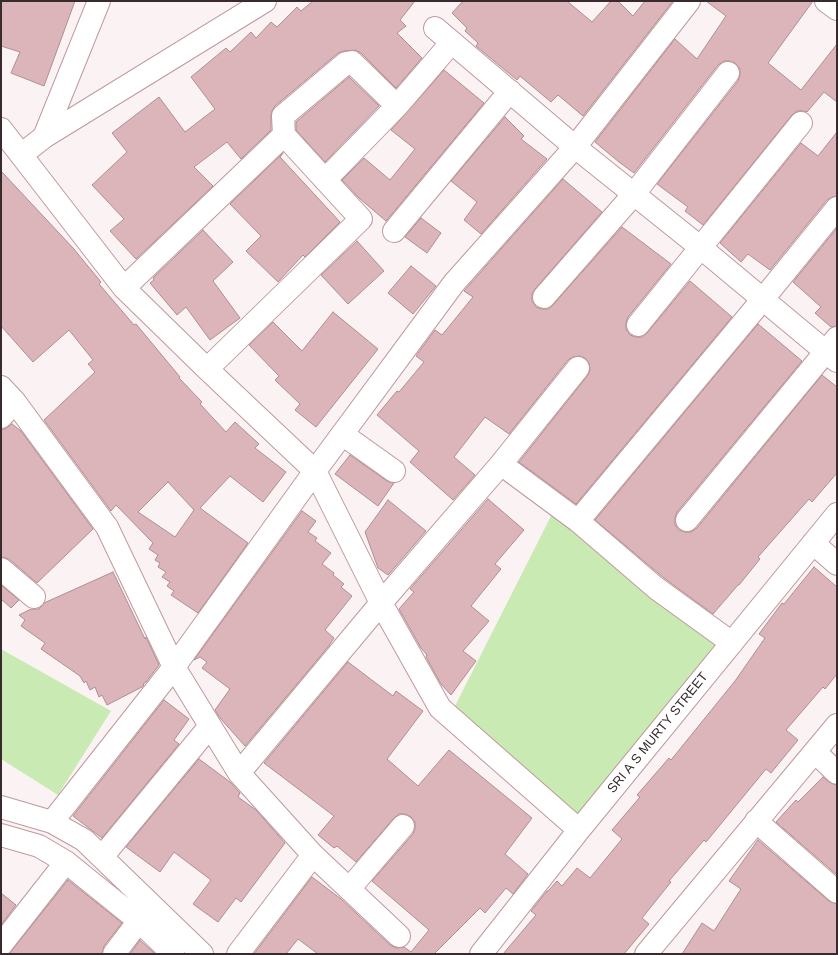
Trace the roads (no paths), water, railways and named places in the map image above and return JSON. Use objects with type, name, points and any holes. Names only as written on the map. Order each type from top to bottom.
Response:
[{"type":"street","points":[[44,137],[99,1]]},
{"type":"street","points":[[21,155],[44,137],[265,1]]},
{"type":"street","points":[[52,822],[174,667],[315,471],[454,283],[575,147],[689,1]]},
{"type":"street","points":[[826,1],[837,9]]},
{"type":"street","points":[[435,28],[575,147],[763,299],[833,350],[687,520]]},
{"type":"street","points":[[325,180],[397,106],[452,42]]},
{"type":"street","points":[[207,369],[361,218],[284,135],[283,116],[346,63],[352,62],[397,106]]},
{"type":"street","points":[[544,298],[634,194],[728,73]]},
{"type":"street","points":[[394,231],[510,91]]},
{"type":"street","points":[[638,325],[801,123]]},
{"type":"street","points":[[1,128],[124,288],[315,471],[381,603],[440,708],[579,830]]},
{"type":"street","points":[[124,288],[284,135]]},
{"type":"street","points":[[578,521],[837,208]]},
{"type":"street","points":[[239,773],[381,603],[501,464],[578,368]]},
{"type":"street","points":[[6,402],[107,527],[174,667],[239,773],[313,855],[399,936]]},
{"type":"street","points":[[342,434],[394,471]]},
{"type":"street","points":[[501,464],[578,521],[656,588],[732,643]]},
{"type":"street","name":"SRI A S MURTY STREET","points":[[481,954],[579,830],[837,514]]},
{"type":"street","points":[[813,543],[837,564]]},
{"type":"street","points":[[1,569],[34,597]]},
{"type":"street","points":[[646,954],[837,725]]},
{"type":"street","points":[[102,857],[210,726]]},
{"type":"street","points":[[815,752],[837,773]]},
{"type":"street","points":[[1,807],[52,822],[84,840],[202,954]]},
{"type":"street","points":[[756,821],[837,892]]},
{"type":"street","points":[[349,889],[404,826]]},
{"type":"street","points":[[1,835],[39,846],[66,862],[139,921],[173,954]]},
{"type":"street","points":[[238,954],[313,855]]},
{"type":"street","points":[[1,945],[66,862]]},
{"type":"street","points":[[114,954],[139,921]]}]
